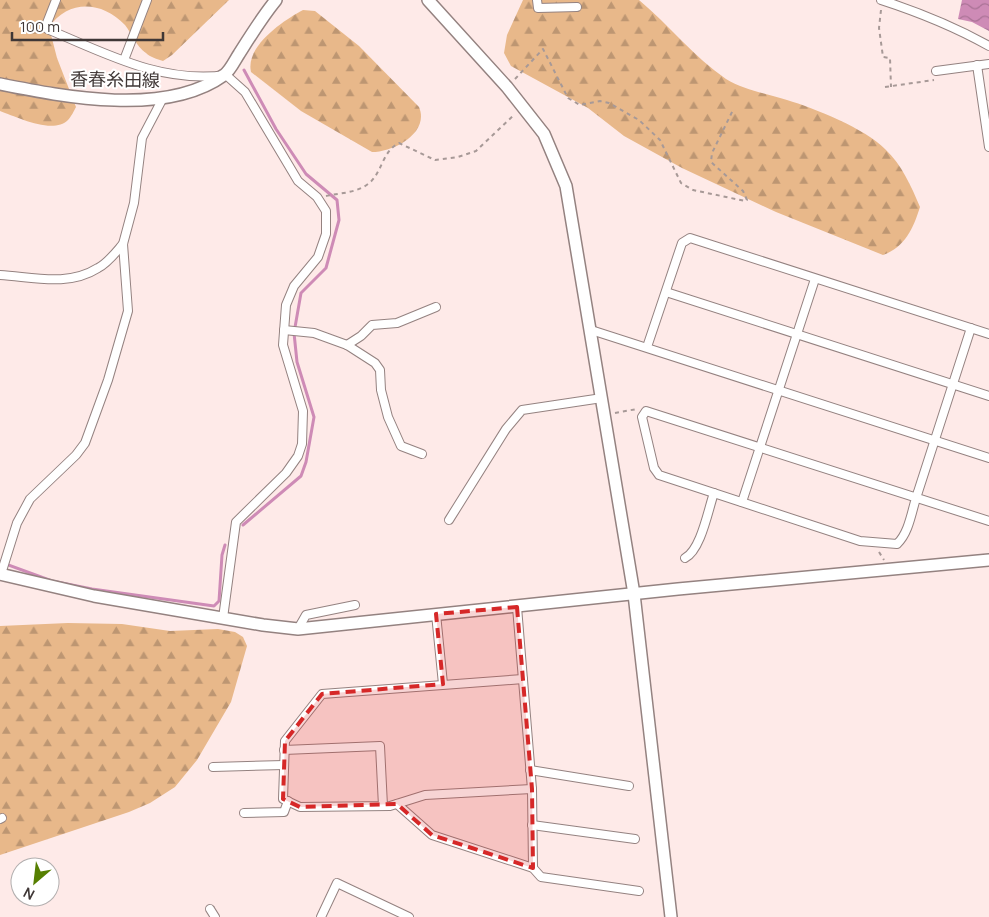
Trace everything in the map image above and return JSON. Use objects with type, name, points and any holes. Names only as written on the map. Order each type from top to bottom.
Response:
[{"type":"street","points":[[56,0],[47,23],[47,29],[147,70],[204,78],[226,75],[276,0]]},
{"type":"street","points":[[124,60],[147,0]]},
{"type":"street","points":[[428,0],[507,86],[544,134],[566,186],[634,594],[671,917]]},
{"type":"street","points":[[537,0],[538,8],[577,7]]},
{"type":"street","points":[[882,0],[912,10],[989,46]]},
{"type":"street","points":[[936,71],[989,64]]},
{"type":"street","points":[[977,65],[989,147]]},
{"type":"street","points":[[223,618],[236,522],[286,473],[298,456],[302,444],[303,411],[283,344],[286,305],[294,286],[318,257],[326,234],[326,211],[317,197],[298,181],[245,92],[226,75]]},
{"type":"street","name":"香春糸田線","points":[[0,84],[58,95],[124,99],[163,98],[195,90],[226,75]]},
{"type":"street","points":[[163,98],[142,138],[134,203],[123,244],[128,311],[108,380],[85,443],[76,455],[30,499],[17,523],[1,573],[94,596],[298,629],[989,560]]},
{"type":"street","points":[[647,347],[682,243],[690,238],[989,334]]},
{"type":"street","points":[[0,275],[32,280],[76,278],[99,268],[123,244]]},
{"type":"street","points":[[742,502],[815,279]]},
{"type":"street","points":[[666,292],[989,396]]},
{"type":"street","points":[[347,345],[361,336],[372,325],[397,323],[436,307]]},
{"type":"street","points":[[971,328],[935,441],[916,499],[903,538],[897,544],[868,541],[659,475],[654,468],[642,417],[646,411],[916,499],[989,521]]},
{"type":"street","points":[[284,330],[314,333],[347,345],[375,363],[380,370],[381,390],[388,417],[401,446],[422,454]]},
{"type":"street","points":[[591,330],[989,458]]},
{"type":"street","points":[[449,520],[506,429],[522,410],[602,398]]},
{"type":"street","points":[[685,558],[691,555],[697,545],[714,493]]},
{"type":"street","points":[[298,629],[306,615],[355,605]]},
{"type":"street","points":[[517,607],[532,789],[533,868]]},
{"type":"street","points":[[436,614],[443,684]]},
{"type":"street","points":[[524,679],[322,694],[285,741],[283,799],[300,807],[383,806],[397,804],[425,795],[532,789]]},
{"type":"street","points":[[284,750],[380,746],[383,806]]},
{"type":"street","points":[[213,766],[284,765]]},
{"type":"street","points":[[530,770],[629,786]]},
{"type":"street","points":[[244,813],[284,812],[288,801]]},
{"type":"street","points":[[397,804],[432,835],[533,868],[542,878],[639,891]]},
{"type":"street","points":[[532,826],[635,839]]},
{"type":"street","points":[[321,917],[337,883],[409,917]]},
{"type":"street","points":[[210,909],[214,917]]},
{"type":"path","points":[[882,0],[879,28],[883,57],[890,58],[891,86]]},
{"type":"path","points":[[507,86],[543,49],[568,98],[580,105],[600,101],[610,103],[639,120],[660,140],[681,183],[693,190],[745,201],[747,200],[743,191],[711,162],[712,153],[733,110]]},
{"type":"path","points":[[885,87],[937,80],[936,71]]},
{"type":"path","points":[[317,197],[360,189],[371,182],[391,146],[399,143],[435,160],[458,157],[476,151],[523,106]]},
{"type":"path","points":[[605,414],[636,409],[646,411]]},
{"type":"path","points":[[868,541],[884,558],[883,570]]},
{"type":"highlighted area","points":[[517,607],[532,789],[533,868],[432,835],[397,804],[300,807],[283,799],[285,741],[322,694],[443,684],[436,614]]},
{"type":"green space","points":[[0,0],[229,0],[172,55],[163,61],[152,57],[143,50],[125,25],[106,11],[85,6],[75,8],[57,18],[49,27],[57,58],[76,107],[68,120],[53,126],[35,123],[0,111]]},
{"type":"green space","points":[[523,0],[639,0],[703,61],[726,79],[748,89],[811,108],[853,127],[876,141],[891,155],[901,169],[920,207],[911,230],[903,242],[891,252],[883,255],[776,212],[682,168],[624,136],[588,108],[511,66],[504,53],[507,35]]},
{"type":"green space","points":[[303,10],[315,11],[359,46],[419,107],[421,116],[419,125],[408,139],[390,149],[372,152],[301,111],[251,72],[251,62],[260,44],[277,27]]},
{"type":"green space","points":[[68,623],[122,624],[170,631],[218,629],[235,632],[243,637],[247,646],[231,702],[197,760],[175,787],[150,803],[129,812],[0,855],[0,626]]},
{"type":"water","points":[[962,0],[989,0],[989,31],[972,22],[958,19]]},
{"type":"waterway","points":[[243,525],[301,476],[306,462],[314,417],[297,362],[294,333],[301,293],[326,268],[339,220],[337,200],[306,174],[276,129],[244,70]]},
{"type":"waterway","points":[[0,562],[52,581],[92,589],[214,606],[219,601],[222,555],[225,545]]}]
